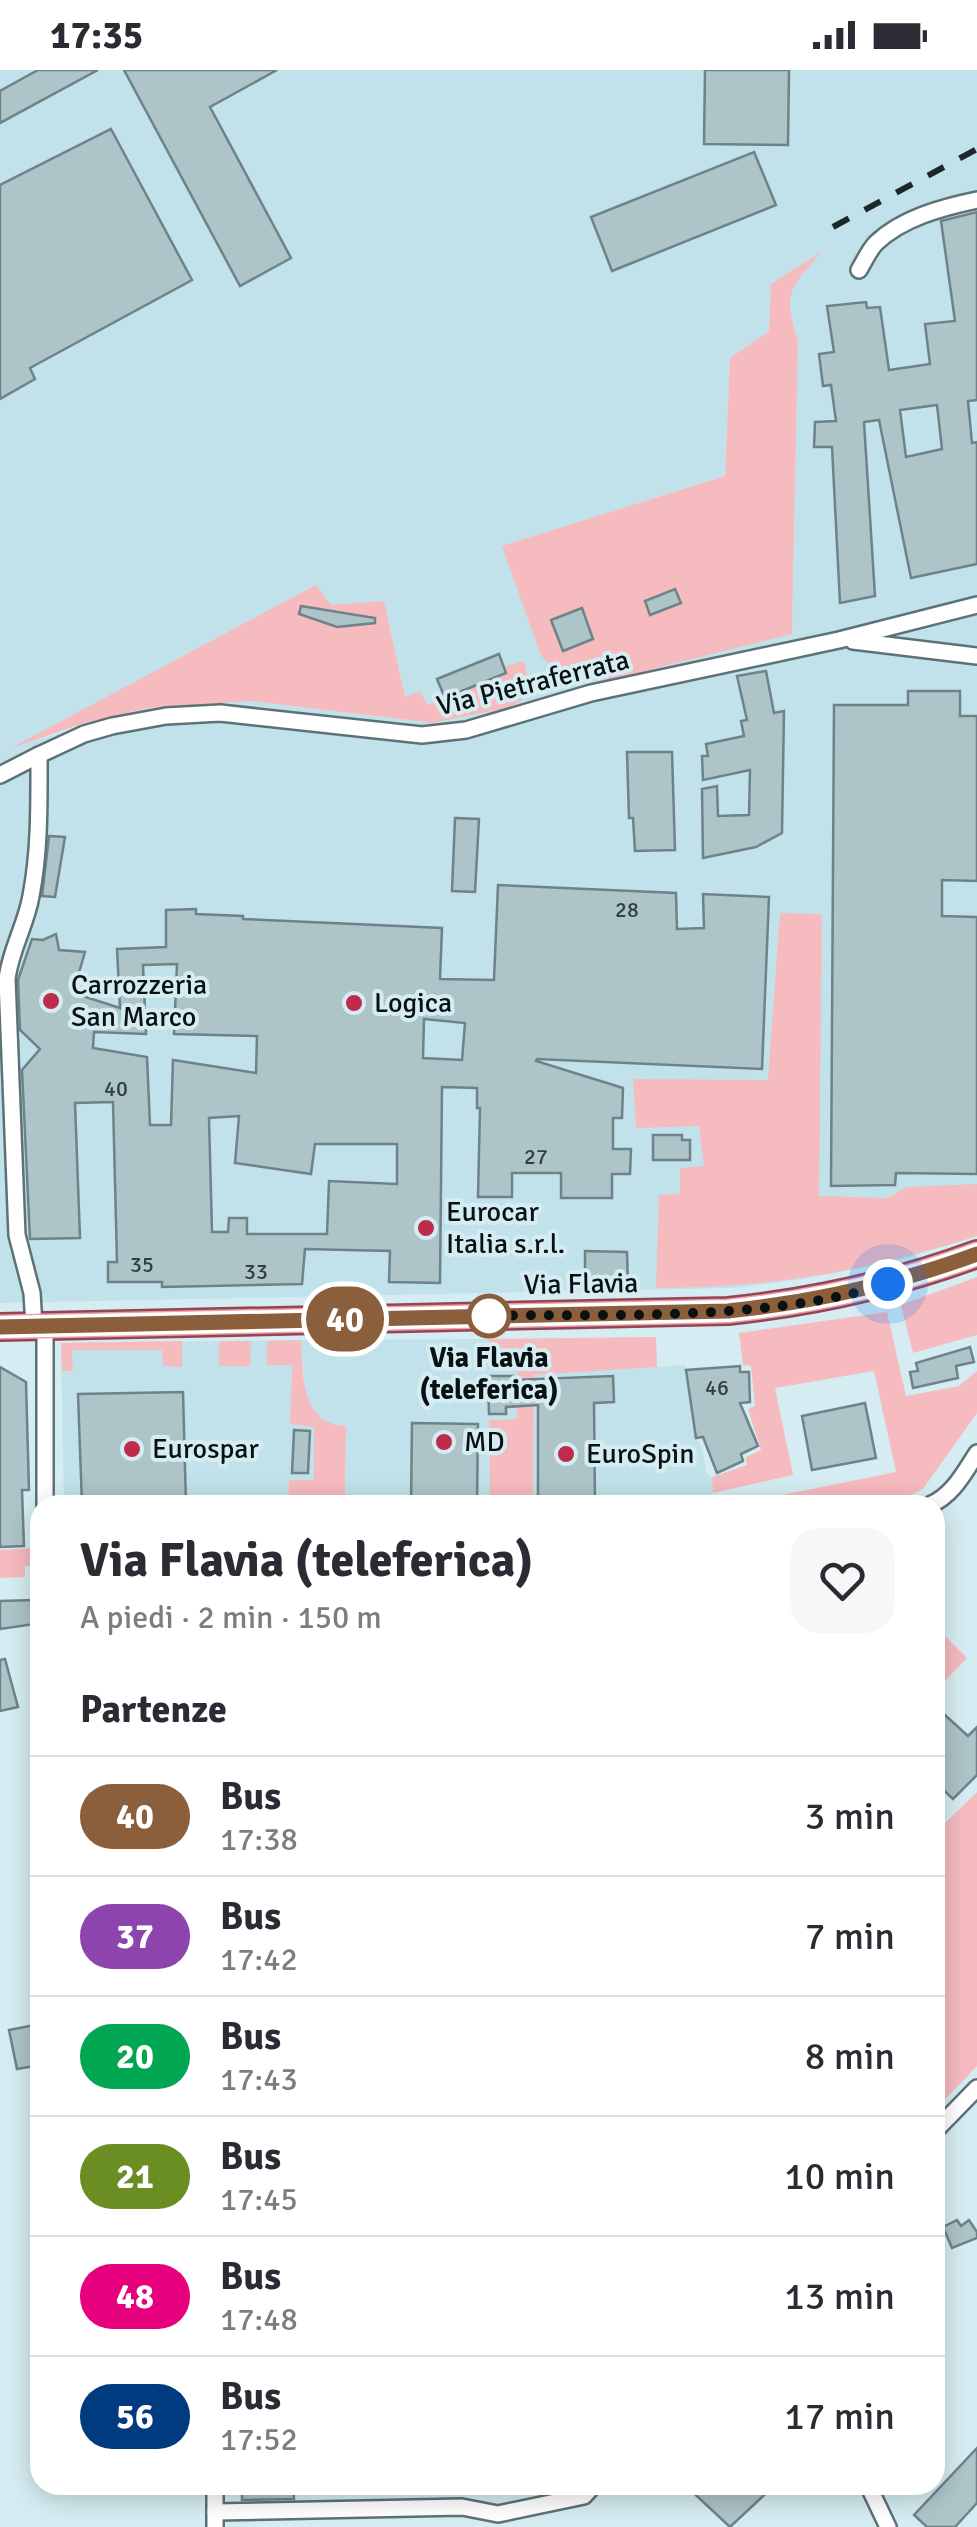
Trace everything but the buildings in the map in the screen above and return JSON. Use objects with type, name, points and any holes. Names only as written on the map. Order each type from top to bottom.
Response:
[{"type":"main road","name":"Via Flavia","points":[[0,1327],[728,1311],[785,1305],[878,1287],[977,1254]]},
{"type":"street","points":[[859,270],[876,244],[914,219],[977,200]]},
{"type":"street","name":"Via Pietraferrata","points":[[0,775],[84,734],[166,716],[220,713],[422,735],[466,730],[591,694],[839,640],[977,605]]},
{"type":"street","points":[[839,640],[977,656]]},
{"type":"street","points":[[39,755],[38,846],[26,922],[10,960],[7,979],[17,1236],[39,1326],[45,1495]]},
{"type":"street","points":[[945,1497],[977,1453]]},
{"type":"street","points":[[945,2122],[977,2088]]},
{"type":"street","points":[[216,2495],[215,2520],[462,2507],[498,2514],[585,2495]]},
{"type":"street","points":[[873,2495],[888,2527]]},
{"type":"shaded area","points":[[0,70],[977,70],[977,1236],[896,1261],[734,1288],[0,1303]],"holes":[[[818,254],[792,289],[788,309],[798,341],[792,634],[503,546],[725,476],[730,358],[769,331],[771,284]],[[384,601],[405,697],[426,705],[506,673],[505,668],[524,698],[432,723],[251,701],[148,708],[19,745],[57,725]]]},
{"type":"shaded area","points":[[821,252],[796,284],[790,301],[798,341],[792,634],[613,679],[570,682],[541,656],[502,546],[725,476],[730,358],[769,331],[771,284]]},
{"type":"shaded area","points":[[316,585],[331,605],[384,601],[405,697],[420,691],[427,705],[506,673],[504,667],[524,661],[530,687],[524,698],[511,707],[432,723],[251,701],[148,708],[81,724],[9,749]]},
{"type":"shaded area","points":[[780,913],[822,914],[819,1196],[887,1198],[907,1187],[977,1184],[977,1236],[896,1259],[818,1275],[740,1285],[656,1288],[659,1195],[680,1194],[680,1168],[704,1166],[699,1126],[636,1128],[633,1079],[768,1080]]},
{"type":"shaded area","points":[[977,1277],[977,1335],[913,1353],[901,1305]]},
{"type":"shaded area","points":[[887,1312],[906,1396],[959,1386],[977,1371],[977,1413],[923,1489],[911,1495],[782,1495],[896,1472],[874,1371],[775,1388],[793,1475],[713,1493],[712,1477],[747,1465],[746,1457],[761,1450],[748,1409],[755,1406],[751,1366],[743,1365],[739,1333]]},
{"type":"shaded area","points":[[656,1337],[657,1367],[534,1375],[533,1495],[490,1495],[489,1420],[517,1419],[517,1371],[488,1369],[489,1339]]},
{"type":"shaded area","points":[[489,1339],[488,1369],[517,1371],[517,1419],[489,1421],[490,1495],[345,1495],[346,1426],[319,1419],[310,1403],[301,1340]]},
{"type":"shaded area","points":[[292,1340],[291,1424],[314,1426],[314,1481],[289,1481],[288,1495],[64,1495],[61,1343]]},
{"type":"shaded area","points":[[301,1340],[304,1382],[313,1407],[320,1417],[346,1426],[345,1495],[288,1495],[289,1480],[314,1480],[314,1427],[290,1424],[292,1365],[267,1365],[267,1341]]},
{"type":"shaded area","points":[[182,1341],[182,1367],[163,1366],[162,1350],[72,1350],[73,1371],[62,1371],[61,1343]]},
{"type":"shaded area","points":[[219,1341],[251,1341],[250,1366],[219,1366]]},
{"type":"shaded area","name":"EuroSpin","points":[[685,1365],[696,1438],[706,1472],[712,1477],[713,1493],[533,1495],[534,1375]]},
{"type":"shaded area","points":[[30,1548],[30,1566],[25,1566],[25,1577],[0,1578],[0,1550]]},
{"type":"shaded area","points":[[945,1636],[967,1658],[945,1681]]},
{"type":"shaded area","points":[[977,1792],[977,2066],[945,2100],[945,1823]]},
{"type":"railway","points":[[833,227],[977,149]]},
{"type":"bus line","name":"40","points":[[0,1327],[728,1311],[785,1305],[878,1287],[977,1254]]},
{"type":"place","name":"Carrozzeria San Marco","points":[[51,1001]]},
{"type":"place","name":"Logica","points":[[354,1003]]},
{"type":"place","name":"Eurocar Italia s.r.l.","points":[[426,1228]]},
{"type":"place","name":"Via Flavia (teleferica)","points":[[489,1316]]},
{"type":"place","name":"MD","points":[[444,1442]]},
{"type":"place","name":"Eurospar","points":[[132,1449]]},
{"type":"place","name":"EuroSpin","points":[[566,1454]]},
{"type":"route","points":[[489,1316],[474,1316],[728,1311],[785,1305],[888,1284]]}]
